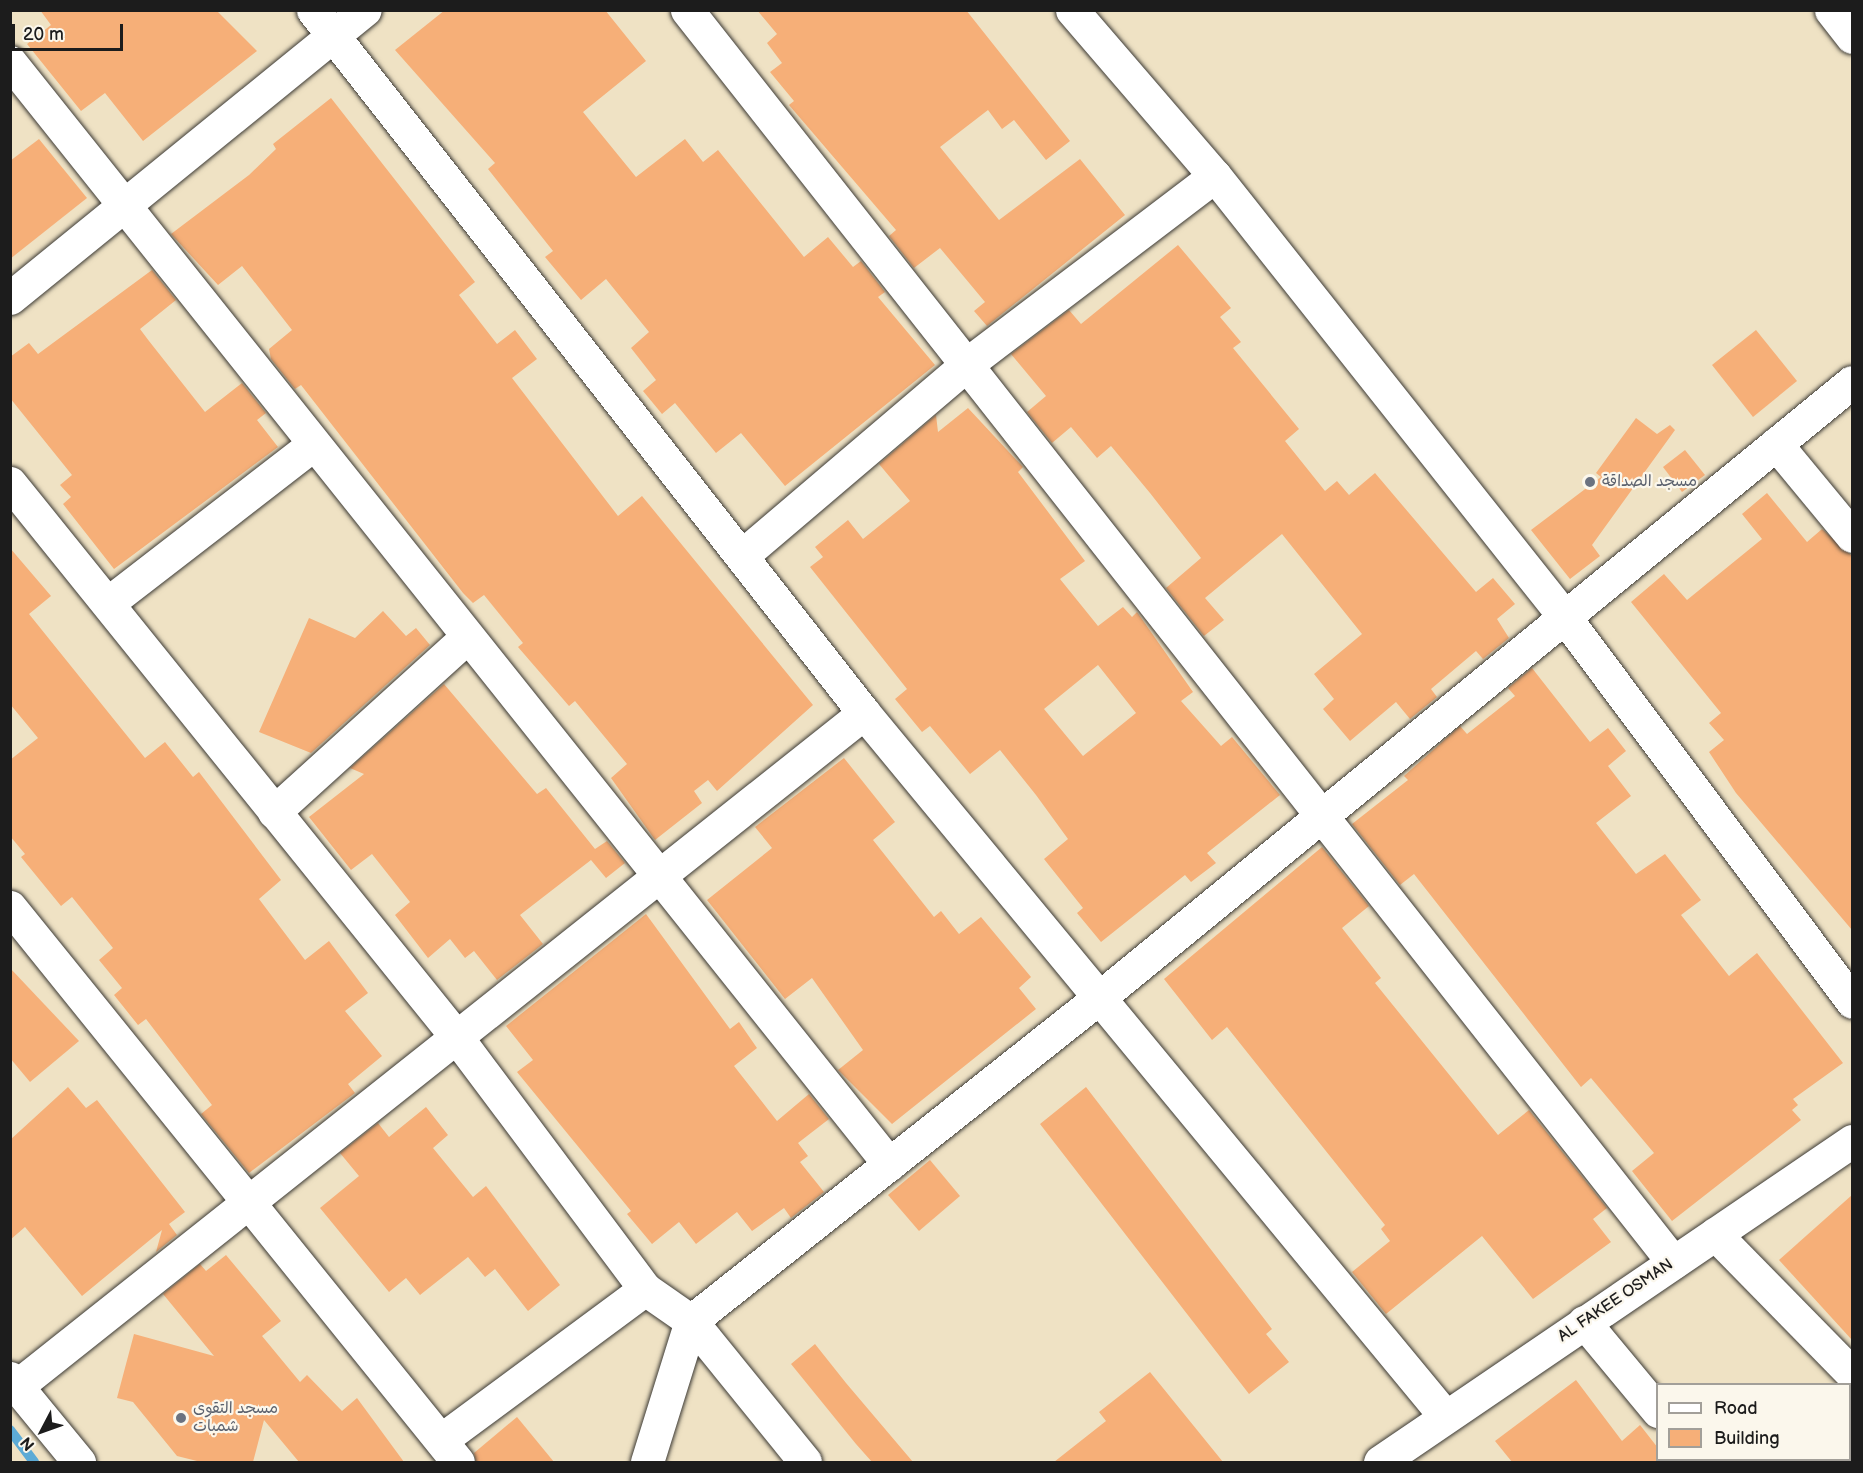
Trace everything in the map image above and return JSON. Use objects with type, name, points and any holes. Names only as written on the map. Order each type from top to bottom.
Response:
[{"type":"street","points":[[10,298],[126,208],[322,24],[364,10]]},
{"type":"street","points":[[687,10],[1673,1262]]},
{"type":"street","points":[[1072,10],[1215,177],[1563,615],[1852,1002]]},
{"type":"street","points":[[1831,10],[1852,37]]},
{"type":"street","points":[[322,24],[744,554],[864,713],[1445,1416]]},
{"type":"street","points":[[10,63],[466,638],[889,1164]]},
{"type":"street","points":[[744,554],[967,364],[1215,177]]},
{"type":"street","points":[[647,1462],[691,1322],[1100,997],[1563,615],[1852,382]]},
{"type":"street","points":[[108,603],[314,444]]},
{"type":"street","points":[[1776,444],[1852,536]]},
{"type":"street","points":[[10,483],[455,1035],[645,1289],[691,1322],[805,1462]]},
{"type":"street","points":[[274,812],[466,638]]},
{"type":"street","points":[[79,1462],[14,1382],[252,1201],[455,1035],[864,713]]},
{"type":"street","points":[[10,907],[252,1201],[449,1451],[645,1289]]},
{"type":"street","name":"AL FAKEE OSMAN","points":[[1380,1462],[1852,1141]]},
{"type":"street","points":[[1715,1234],[1852,1374]]},
{"type":"street","points":[[1584,1322],[1656,1409]]},
{"type":"building","points":[[40,10],[216,10],[257,51],[143,141],[105,93],[81,111],[27,44],[51,25]]},
{"type":"building","points":[[445,10],[605,10],[646,61],[583,112],[636,177],[685,139],[703,162],[718,150],[804,257],[828,237],[853,267],[861,261],[885,292],[878,297],[935,365],[785,486],[741,433],[716,453],[675,403],[662,414],[643,391],[656,380],[631,348],[649,332],[606,279],[581,300],[545,257],[553,251],[488,169],[495,163],[395,50]]},
{"type":"building","points":[[757,10],[966,10],[1070,141],[1046,160],[1014,120],[1002,129],[988,110],[940,147],[999,220],[1080,159],[1125,215],[987,326],[974,311],[985,302],[940,248],[914,268],[889,236],[896,230],[789,105],[794,101],[770,72],[782,63],[767,43],[777,34]]},
{"type":"building","points":[[331,98],[475,282],[459,295],[497,344],[515,330],[537,359],[512,378],[618,516],[642,496],[813,705],[717,791],[708,780],[694,791],[702,803],[655,840],[611,778],[627,764],[575,701],[569,706],[518,647],[523,643],[484,595],[473,603],[463,593],[301,385],[295,389],[271,359],[269,349],[292,330],[242,266],[218,285],[171,234],[249,175],[276,149],[273,144]]},
{"type":"building","points":[[39,139],[87,198],[10,259],[10,161]]},
{"type":"building","points":[[1178,245],[1231,308],[1220,317],[1241,342],[1233,348],[1299,429],[1285,441],[1325,491],[1337,481],[1349,495],[1375,473],[1476,592],[1493,578],[1515,604],[1497,619],[1509,638],[1483,659],[1476,651],[1431,689],[1437,697],[1410,719],[1396,702],[1350,741],[1323,709],[1334,699],[1314,674],[1362,634],[1282,534],[1205,598],[1224,620],[1204,636],[1166,588],[1201,558],[1150,493],[1111,446],[1097,458],[1071,427],[1052,443],[1027,412],[1046,396],[1011,354],[1069,310],[1081,324]]},
{"type":"building","points":[[152,270],[176,300],[140,329],[205,412],[242,383],[266,413],[257,420],[278,447],[114,569],[63,504],[71,497],[60,485],[72,475],[10,398],[10,357],[29,343],[38,354]]},
{"type":"building","points":[[1756,330],[1797,381],[1753,417],[1712,365]]},
{"type":"building","points":[[968,408],[1023,467],[1018,472],[1085,561],[1060,579],[1098,626],[1123,607],[1132,617],[1137,612],[1193,692],[1181,701],[1221,746],[1232,737],[1280,795],[1207,853],[1216,863],[1191,882],[1185,875],[1101,942],[1077,913],[1083,908],[1044,859],[1068,839],[1036,795],[1000,750],[970,774],[930,726],[922,732],[895,699],[907,689],[810,567],[823,557],[815,547],[848,520],[863,539],[910,501],[879,464],[936,415],[938,432]],"holes":[[[1098,665],[1136,713],[1083,756],[1044,709]]]},
{"type":"building","points":[[1636,418],[1657,434],[1670,425],[1675,430],[1592,545],[1600,556],[1570,579],[1531,530],[1601,477],[1596,473]]},
{"type":"building","points":[[1685,450],[1705,475],[1682,492],[1663,467]]},
{"type":"building","points":[[1767,493],[1807,542],[1822,529],[1852,556],[1852,930],[1736,793],[1709,752],[1724,740],[1709,723],[1721,713],[1631,602],[1664,574],[1687,600],[1762,539],[1742,514]]},
{"type":"building","points":[[10,548],[51,596],[29,614],[145,758],[165,742],[193,777],[199,772],[281,880],[259,899],[305,960],[329,941],[368,993],[345,1011],[382,1056],[348,1084],[355,1093],[249,1173],[201,1114],[212,1105],[146,1019],[138,1025],[114,995],[122,988],[99,960],[113,948],[72,897],[61,906],[21,857],[25,854],[10,836],[10,760],[38,738],[10,704]]},
{"type":"building","points":[[383,611],[406,636],[416,628],[430,645],[311,753],[259,732],[309,618],[355,638]]},
{"type":"building","points":[[1532,668],[1590,742],[1608,728],[1626,751],[1608,766],[1631,796],[1596,823],[1636,874],[1665,854],[1701,900],[1681,915],[1729,976],[1757,953],[1843,1063],[1793,1099],[1798,1105],[1792,1110],[1801,1120],[1672,1221],[1632,1171],[1654,1153],[1591,1078],[1581,1087],[1414,874],[1400,885],[1352,824],[1408,780],[1404,776],[1460,726],[1467,734],[1515,696],[1508,688]]},
{"type":"building","points":[[444,684],[537,794],[546,788],[595,849],[607,841],[625,863],[606,878],[591,860],[520,915],[543,944],[497,980],[474,951],[465,958],[450,939],[428,958],[395,915],[410,902],[372,854],[351,870],[309,817],[364,774],[350,768]]},
{"type":"building","points":[[844,758],[895,822],[873,840],[934,917],[941,911],[959,934],[981,917],[1031,977],[1019,988],[1036,1009],[892,1124],[838,1070],[863,1050],[812,978],[785,999],[707,900],[772,848],[755,827]]},
{"type":"building","points":[[1322,847],[1369,906],[1342,928],[1381,978],[1375,983],[1498,1135],[1529,1110],[1607,1208],[1593,1219],[1611,1242],[1533,1299],[1482,1236],[1386,1314],[1352,1272],[1390,1241],[1381,1229],[1385,1225],[1227,1027],[1212,1040],[1164,979]]},
{"type":"building","points":[[646,914],[730,1029],[739,1022],[757,1048],[734,1066],[777,1121],[809,1094],[829,1119],[798,1143],[808,1156],[800,1162],[824,1192],[791,1218],[784,1208],[752,1231],[737,1212],[696,1244],[679,1222],[652,1244],[627,1214],[631,1211],[517,1072],[533,1060],[506,1026]]},
{"type":"building","points":[[10,968],[79,1041],[30,1082],[10,1058]]},
{"type":"building","points":[[68,1087],[86,1108],[97,1100],[185,1212],[169,1224],[177,1235],[156,1252],[162,1230],[82,1296],[25,1227],[10,1240],[10,1140]]},
{"type":"building","points":[[1086,1087],[1272,1329],[1266,1334],[1289,1362],[1249,1394],[1040,1124]]},
{"type":"building","points":[[426,1107],[448,1135],[433,1148],[473,1197],[486,1186],[560,1285],[528,1311],[495,1269],[485,1277],[468,1257],[420,1295],[406,1278],[389,1292],[320,1208],[359,1176],[340,1153],[378,1123],[389,1137]]},
{"type":"building","points":[[930,1160],[960,1196],[919,1231],[888,1195]]},
{"type":"building","points":[[1852,1195],[1852,1340],[1779,1260]]},
{"type":"building","points":[[226,1255],[281,1321],[262,1336],[300,1382],[307,1375],[342,1411],[357,1398],[404,1462],[299,1462],[264,1420],[253,1462],[201,1462],[177,1456],[133,1402],[117,1398],[134,1334],[214,1356],[163,1294],[200,1264],[206,1271]]},
{"type":"building","points":[[815,1344],[913,1462],[872,1462],[856,1444],[791,1364]]},
{"type":"building","points":[[1150,1372],[1223,1462],[1054,1462],[1106,1421],[1099,1412]]},
{"type":"building","points":[[1576,1380],[1622,1441],[1640,1425],[1656,1445],[1656,1461],[1670,1462],[1512,1462],[1495,1441]]},
{"type":"building","points":[[517,1417],[554,1462],[476,1462],[474,1453]]},
{"type":"waterway","points":[[10,1430],[34,1462]]},
{"type":"place","name":"مسجد الصداقة","points":[[1590,482]]},
{"type":"place","name":"مسجد التقوى شمبات","points":[[181,1418]]}]
